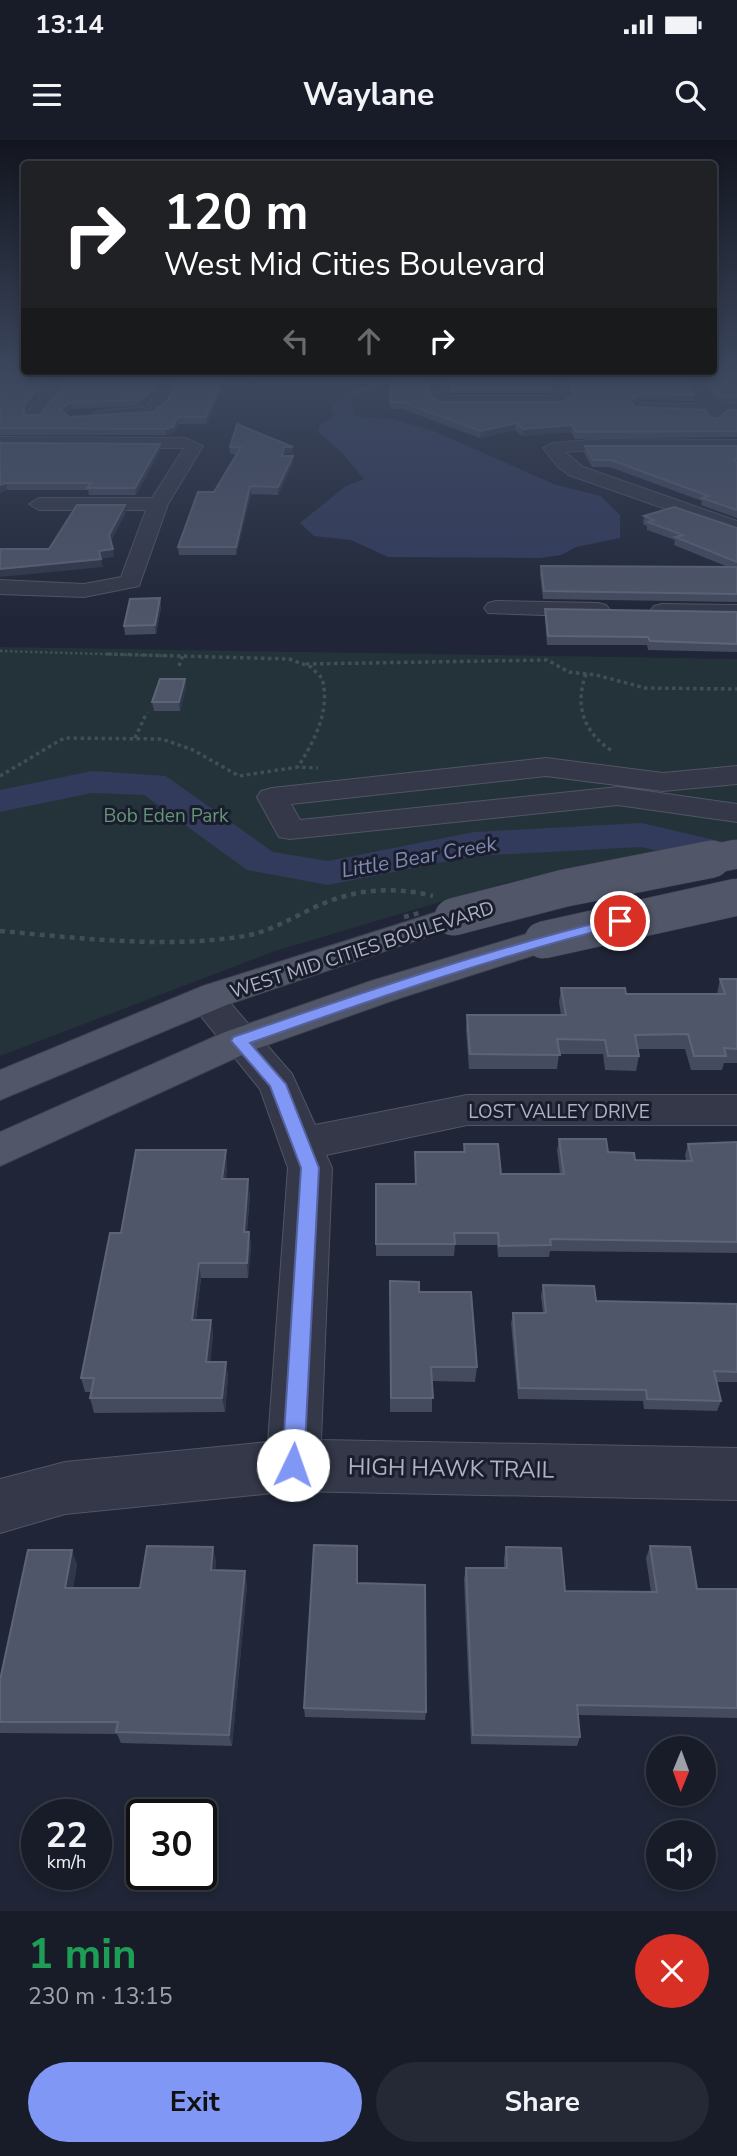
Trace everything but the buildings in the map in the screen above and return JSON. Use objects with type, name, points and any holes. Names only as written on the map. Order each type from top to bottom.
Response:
[{"type":"main road","name":"WEST MID CITIES BOULEVARD","points":[[0,1086],[206,999],[453,918],[565,888],[737,854]]},
{"type":"main road","points":[[0,1150],[239,1041],[384,990],[543,940],[737,897]]},
{"type":"street","points":[[0,587],[100,588],[131,581],[158,504],[189,457]]},
{"type":"street","points":[[559,457],[576,471],[737,528]]},
{"type":"street","points":[[39,503],[158,504]]},
{"type":"street","points":[[496,608],[616,610]]},
{"type":"street","points":[[643,611],[737,612]]},
{"type":"street","points":[[737,775],[663,782],[546,767],[272,797],[290,830],[618,796],[737,813]]},
{"type":"street","points":[[206,999],[278,1084],[310,1168],[293,1465]]},
{"type":"street","name":"LOST VALLEY DRIVE","points":[[300,1144],[467,1110],[737,1110]]},
{"type":"street","name":"HIGH HAWK TRAIL","points":[[0,1506],[65,1488],[293,1465],[737,1474]]},
{"type":"path","points":[[0,651],[289,659],[306,664],[547,660],[569,672],[645,688],[737,689]]},
{"type":"path","points":[[179,666],[183,655]]},
{"type":"path","points":[[298,767],[311,750],[318,732],[326,690],[324,680],[306,664]]},
{"type":"path","points":[[586,674],[580,687],[586,727],[593,738],[619,754]]},
{"type":"path","points":[[135,738],[147,712]]},
{"type":"path","points":[[0,776],[64,738],[162,739],[193,750]]},
{"type":"path","points":[[239,776],[248,784]]},
{"type":"green space","name":"Bob Eden Park","points":[[0,647],[737,659],[737,839],[501,884],[275,951],[0,1056]]},
{"type":"water","points":[[345,457],[492,457],[556,485],[601,496],[620,515],[620,538],[576,547],[561,555],[540,558],[388,557],[351,540],[314,536],[300,523],[346,486],[364,479]]},
{"type":"waterway","name":"Little Bear Creek","points":[[0,801],[92,782],[153,784],[261,862],[328,873],[474,844],[641,835],[737,857]]},
{"type":"route","points":[[293,1465],[310,1168],[278,1084],[239,1041],[384,990],[543,940],[620,921]]}]
